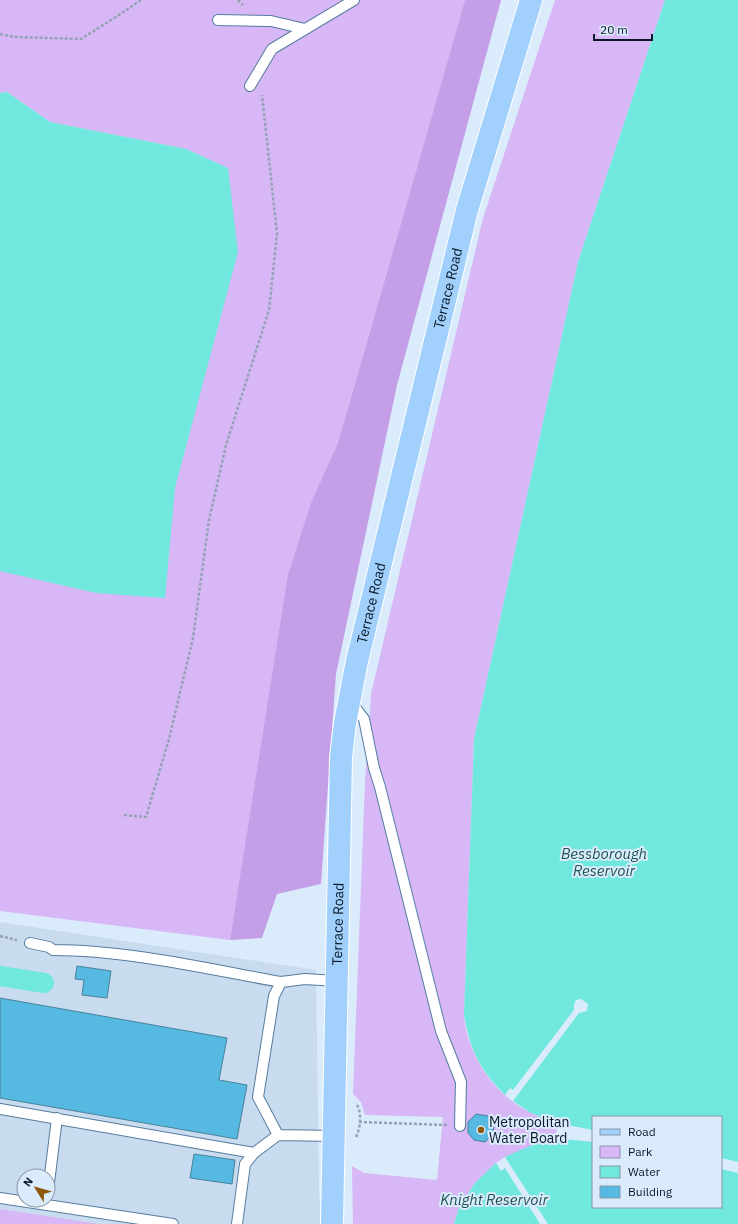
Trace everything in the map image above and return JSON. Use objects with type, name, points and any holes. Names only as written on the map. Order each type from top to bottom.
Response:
[{"type":"main road","name":"Terrace Road","points":[[332,1224],[341,757],[345,723],[357,661],[467,210],[531,0]]},
{"type":"lane","points":[[250,86],[272,50],[305,28],[354,0]]},
{"type":"lane","points":[[218,20],[271,20],[305,28]]},
{"type":"lane","points":[[350,700],[364,719],[374,768],[441,1031],[461,1082],[460,1126]]},
{"type":"lane","points":[[30,943],[49,947],[53,950],[133,956],[281,982],[305,978],[337,981]]},
{"type":"lane","points":[[278,1135],[258,1097],[274,996],[281,982]]},
{"type":"lane","points":[[0,1109],[254,1153]]},
{"type":"lane","points":[[51,1168],[57,1118]]},
{"type":"lane","points":[[237,1224],[246,1164],[254,1153],[278,1135],[333,1136]]},
{"type":"lane","points":[[0,1198],[16,1199]]},
{"type":"lane","points":[[56,1204],[172,1224]]},
{"type":"path","points":[[0,34],[14,37],[81,39],[141,0]]},
{"type":"path","points":[[124,815],[146,817],[169,739],[193,638],[209,520],[226,445],[269,310],[277,234],[262,94],[250,86]]},
{"type":"path","points":[[359,1128],[360,1116]]},
{"type":"path","points":[[359,1122],[438,1125]]},
{"type":"shaded area","points":[[465,0],[501,0],[397,385],[336,674],[321,884],[277,894],[262,938],[230,940],[288,575],[311,503],[338,443]]},
{"type":"shaded area","points":[[0,922],[316,970],[319,1189],[321,1224],[0,1224]]},
{"type":"green space","points":[[0,0],[465,0],[338,443],[296,551],[230,940],[0,911],[0,482],[228,168],[186,149],[50,122],[7,92],[0,93]]},
{"type":"green space","points":[[555,0],[665,0],[578,262],[474,739],[464,1015],[466,1030],[478,1062],[492,1082],[501,1092],[520,1107],[557,1123],[556,1139],[549,1140],[505,1157],[496,1163],[475,1183],[459,1208],[454,1224],[353,1224],[352,1166],[364,1173],[437,1180],[443,1117],[365,1115],[361,1102],[353,1094],[365,782],[371,694],[483,218]]},
{"type":"green space","points":[[0,1209],[99,1224],[0,1224]]},
{"type":"water","name":"Bessborough Reservoir","points":[[665,0],[738,0],[738,1162],[722,1158],[722,1116],[592,1116],[592,1130],[557,1123],[531,1113],[513,1101],[579,1013],[587,1011],[588,1004],[581,999],[576,1000],[574,1010],[513,1090],[510,1088],[505,1095],[482,1068],[477,1059],[464,1015],[474,739],[578,262]]},
{"type":"water","points":[[7,92],[50,122],[186,149],[228,168],[238,252],[175,488],[165,598],[96,593],[0,571],[0,93]]},
{"type":"water","name":"Knight Reservoir","points":[[564,1139],[592,1142],[592,1208],[722,1208],[722,1169],[738,1173],[738,1224],[548,1224],[505,1157],[520,1150],[548,1141]]},
{"type":"water","name":"Knight Reservoir","points":[[496,1163],[501,1171],[505,1168],[540,1224],[454,1224],[459,1208],[475,1183]]},
{"type":"building","points":[[77,966],[111,971],[107,998],[82,995],[84,980],[75,979]]},
{"type":"building","points":[[0,998],[227,1038],[219,1080],[247,1085],[237,1139],[0,1098]]},
{"type":"building","name":"Metropolitan Water Board","points":[[476,1114],[488,1116],[494,1123],[493,1134],[485,1142],[474,1140],[468,1133],[468,1122]]},
{"type":"building","points":[[194,1154],[235,1160],[232,1184],[190,1178]]},
{"type":"waterway","points":[[0,976],[44,983]]},
{"type":"place","name":"Metropolitan Water Board","points":[[481,1130]]}]
